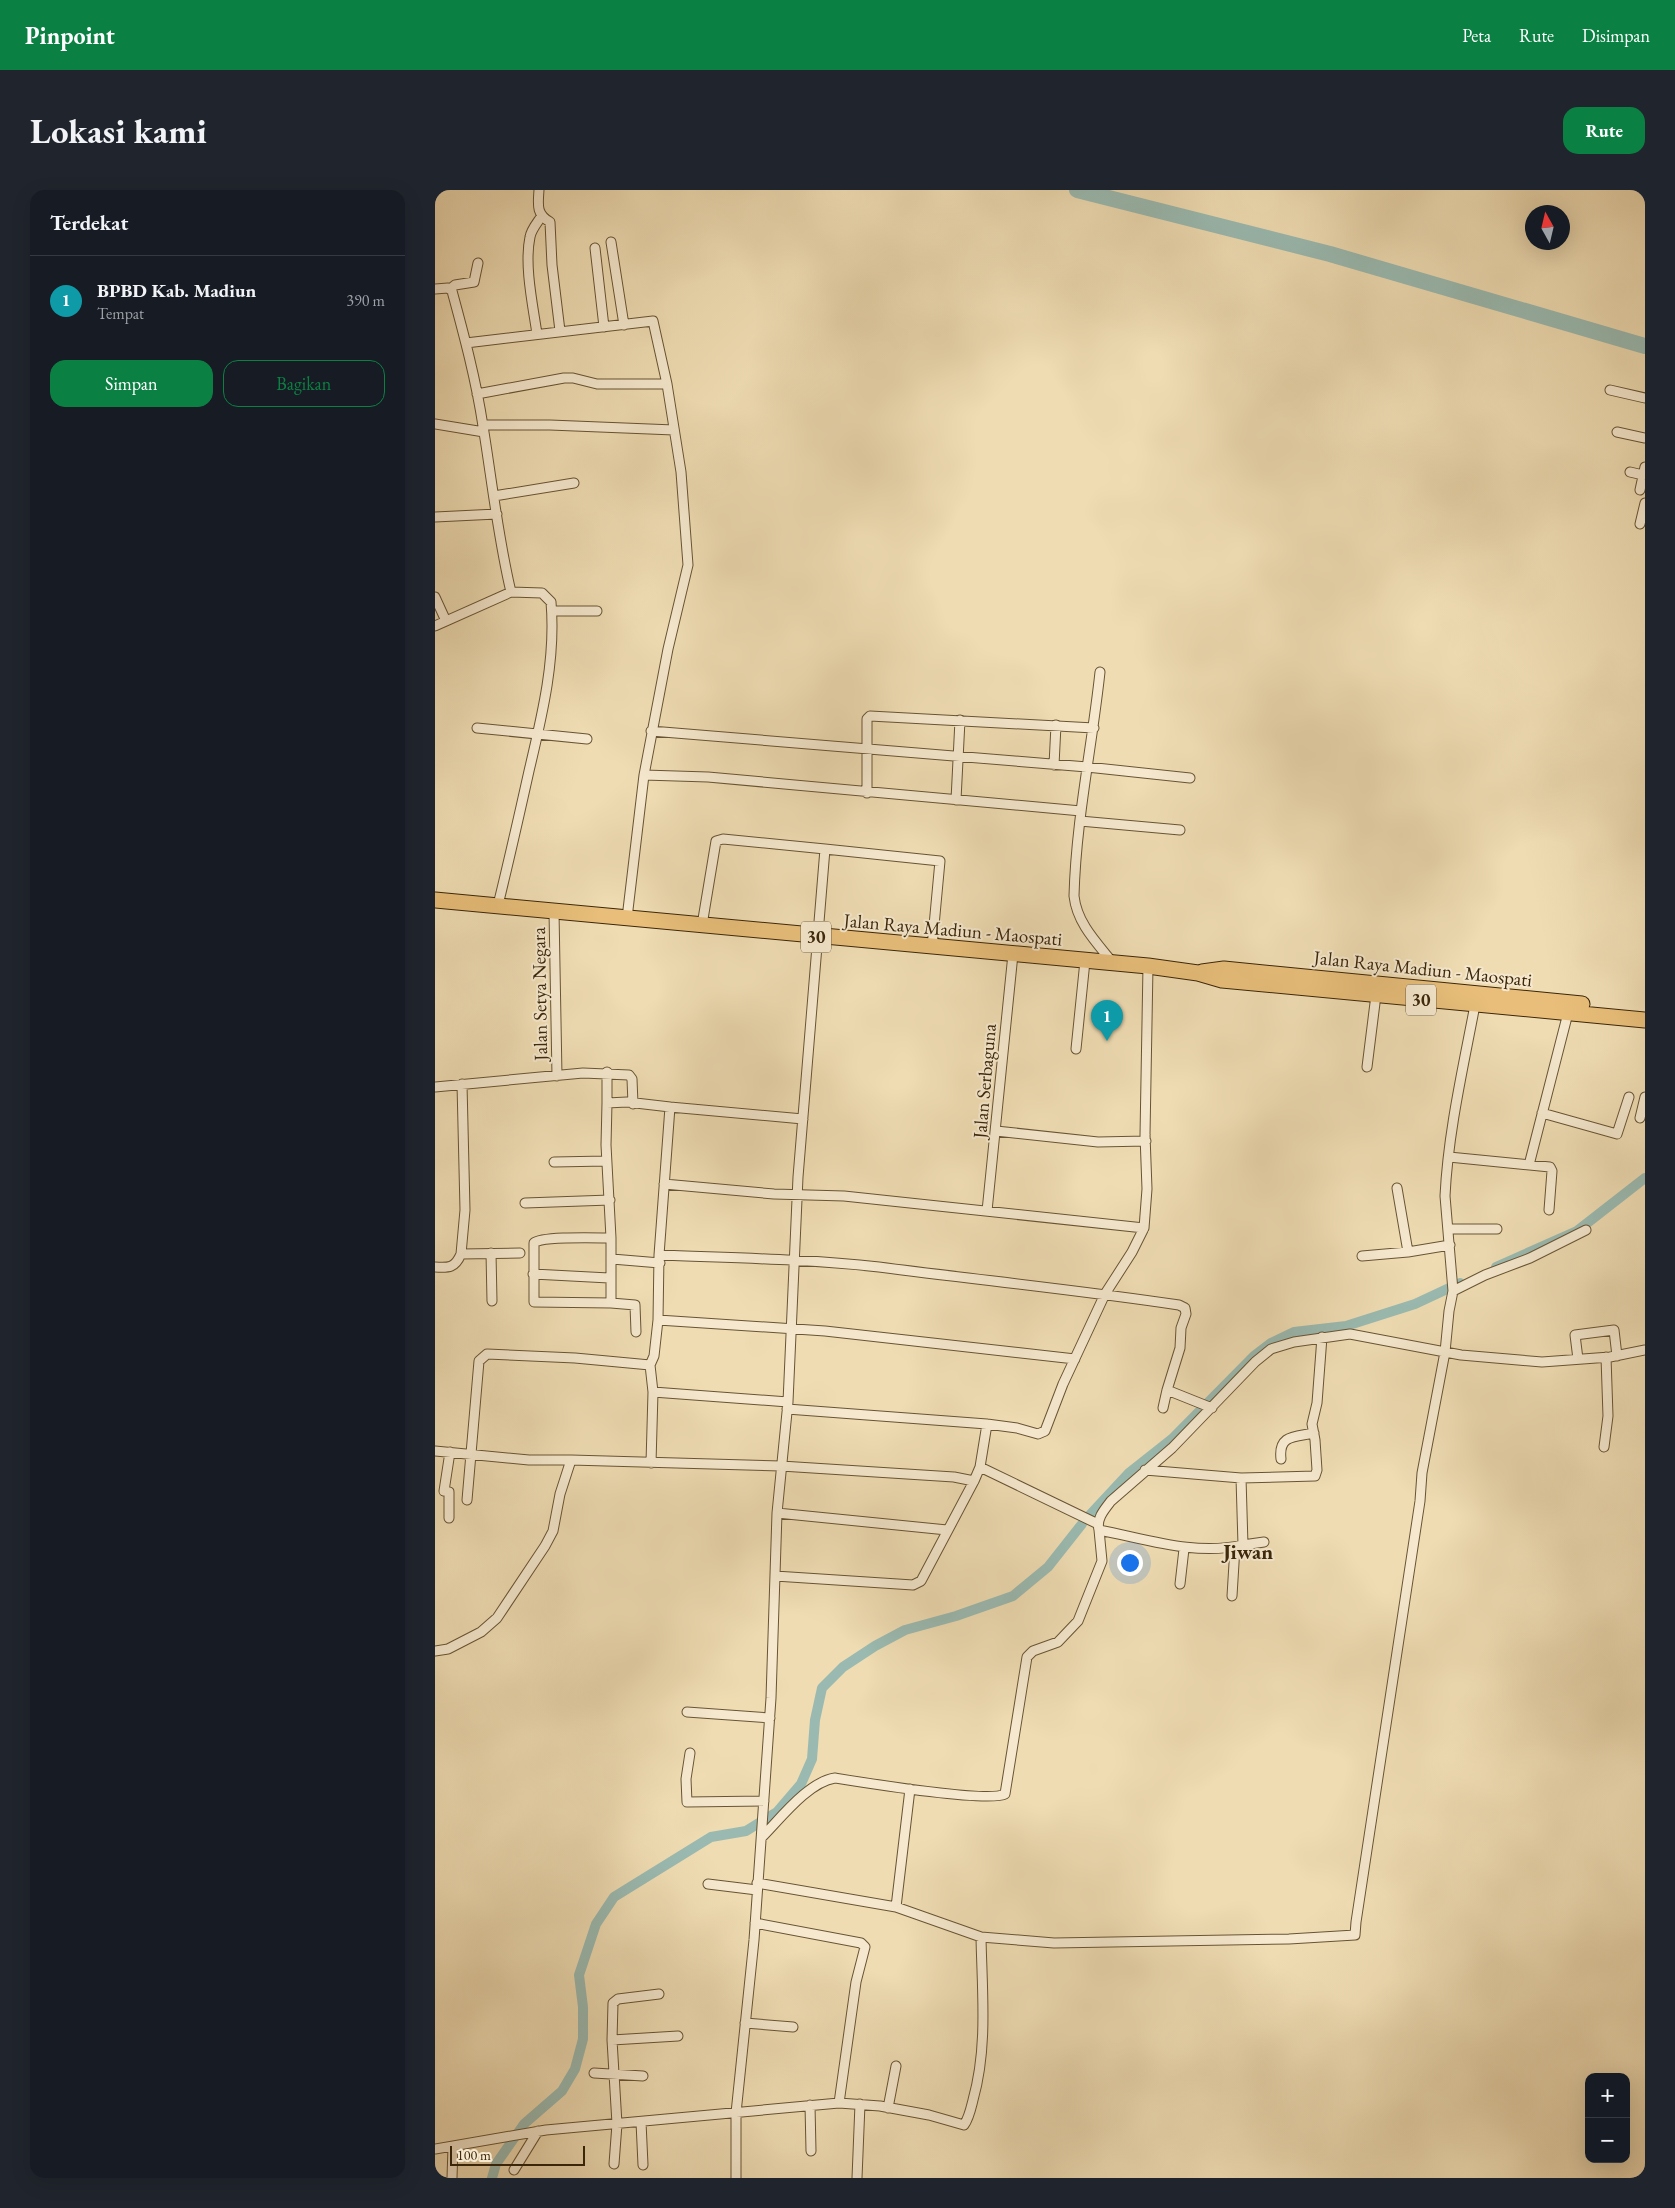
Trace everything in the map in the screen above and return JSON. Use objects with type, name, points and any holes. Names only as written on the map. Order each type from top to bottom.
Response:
[{"type":"highway","name":"Jalan Raya Madiun - Maospati","points":[[435,900],[817,937],[1149,966],[1198,973],[1224,969],[1322,984],[1376,995],[1645,1020]]},
{"type":"highway","name":"Jalan Raya Madiun - Maospati","points":[[1322,984],[1645,1011]]},
{"type":"street","points":[[539,190],[538,211],[541,217],[549,222],[551,230],[552,265],[560,331]]},
{"type":"street","points":[[537,334],[531,289],[529,249],[530,236],[541,217]]},
{"type":"street","points":[[611,242],[624,325]]},
{"type":"street","points":[[595,248],[604,327]]},
{"type":"street","points":[[435,289],[450,289],[455,285],[473,282],[478,263]]},
{"type":"street","points":[[450,289],[466,343],[477,394],[504,564],[511,592]]},
{"type":"street","points":[[466,343],[653,321],[667,384],[681,472],[688,565],[643,775],[627,918]]},
{"type":"street","points":[[477,394],[564,378],[573,378],[597,384],[667,384]]},
{"type":"street","points":[[1610,390],[1645,398]]},
{"type":"street","points":[[435,424],[483,428],[550,425],[674,430]]},
{"type":"street","points":[[1617,432],[1645,438]]},
{"type":"street","points":[[1630,472],[1644,471],[1640,490]]},
{"type":"street","points":[[494,496],[574,484]]},
{"type":"street","points":[[1640,524],[1645,503]]},
{"type":"street","points":[[435,517],[497,514]]},
{"type":"street","points":[[435,626],[511,592],[543,593],[551,602],[553,627],[549,676],[498,905]]},
{"type":"street","points":[[435,597],[446,621]]},
{"type":"street","points":[[552,611],[597,611]]},
{"type":"street","points":[[1100,672],[1094,728],[1081,811],[1075,880],[1075,908],[1081,923],[1113,963]]},
{"type":"street","points":[[867,793],[867,719],[870,716],[1094,728]]},
{"type":"street","points":[[956,800],[960,720]]},
{"type":"street","points":[[1054,765],[1056,725]]},
{"type":"street","points":[[477,728],[587,740]]},
{"type":"street","points":[[651,731],[958,758],[1087,767],[1190,778]]},
{"type":"street","points":[[643,775],[708,777],[867,793],[1081,811]]},
{"type":"street","points":[[1080,821],[1180,830]]},
{"type":"street","points":[[702,925],[716,841],[723,840],[825,849],[940,861],[932,947]]},
{"type":"street","points":[[736,2178],[736,2113],[763,1824],[770,1718],[777,1513],[787,1405],[803,1119],[825,849]]},
{"type":"street","name":"Jalan Setya Negara","points":[[554,912],[557,1076]]},
{"type":"street","name":"Jalan Serbaguna","points":[[987,1211],[996,1131],[1003,1037],[1013,954]]},
{"type":"street","points":[[1076,1049],[1085,961]]},
{"type":"street","points":[[653,1392],[987,1424],[1017,1428],[1038,1434],[1045,1431],[1105,1294],[1132,1252],[1144,1228],[1147,1196],[1149,966]]},
{"type":"street","points":[[1367,1067],[1376,995]]},
{"type":"street","points":[[708,1884],[757,1886],[896,1907],[981,1937],[1054,1943],[1289,1939],[1355,1934],[1420,1501],[1422,1473],[1445,1352],[1453,1290],[1445,1196],[1449,1157],[1475,1005]]},
{"type":"street","points":[[1529,1165],[1568,1013]]},
{"type":"street","points":[[607,1072],[606,1161],[610,1200],[612,1259],[609,1278],[611,1303]]},
{"type":"street","points":[[435,1087],[607,1072],[629,1075],[632,1079],[633,1104]]},
{"type":"street","points":[[435,1267],[449,1268],[454,1266],[461,1254],[465,1210],[462,1084]]},
{"type":"street","points":[[1542,1113],[1617,1134],[1629,1097]]},
{"type":"street","points":[[1640,1118],[1645,1097]]},
{"type":"street","points":[[607,1103],[803,1119]]},
{"type":"street","points":[[651,1463],[653,1392],[650,1366],[654,1356],[658,1320],[664,1184],[670,1107]]},
{"type":"street","points":[[996,1131],[1099,1142],[1146,1141]]},
{"type":"street","points":[[1449,1157],[1550,1167],[1552,1169],[1549,1210]]},
{"type":"street","points":[[554,1162],[606,1161]]},
{"type":"street","points":[[664,1184],[774,1194],[798,1193],[941,1205],[1144,1228]]},
{"type":"street","points":[[1397,1188],[1408,1252]]},
{"type":"street","points":[[525,1203],[610,1200]]},
{"type":"street","points":[[1448,1229],[1497,1229]]},
{"type":"street","points":[[1453,1290],[1485,1275],[1530,1258],[1586,1230]]},
{"type":"street","points":[[611,1238],[535,1241],[534,1302],[611,1303],[635,1306],[636,1332]]},
{"type":"street","points":[[1362,1256],[1408,1252],[1450,1245]]},
{"type":"street","points":[[491,1253],[492,1301]]},
{"type":"street","points":[[461,1254],[520,1253]]},
{"type":"street","points":[[612,1259],[794,1262],[879,1268],[1105,1294],[1179,1305],[1185,1308],[1186,1314],[1181,1328],[1180,1348],[1163,1408]]},
{"type":"street","points":[[533,1274],[609,1278]]},
{"type":"street","points":[[658,1320],[825,1330],[1075,1359]]},
{"type":"street","points":[[1578,1360],[1575,1335],[1614,1330],[1617,1356]]},
{"type":"street","points":[[762,1838],[791,1808],[820,1782],[826,1779],[835,1778],[910,1789],[994,1796],[1005,1794],[1027,1657],[1033,1651],[1059,1642],[1078,1621],[1102,1561],[1098,1527],[1103,1512],[1111,1501],[1271,1349],[1294,1342],[1344,1334],[1445,1352],[1542,1362],[1617,1356],[1645,1350]]},
{"type":"street","points":[[1145,1470],[1241,1478],[1315,1476],[1317,1470],[1312,1424],[1317,1403],[1322,1337]]},
{"type":"street","points":[[467,1500],[479,1361],[487,1354],[575,1358],[650,1366]]},
{"type":"street","points":[[1604,1447],[1608,1416],[1606,1357]]},
{"type":"street","points":[[1167,1390],[1211,1408]]},
{"type":"street","points":[[775,1576],[913,1585],[921,1581],[974,1481],[979,1467],[987,1424]]},
{"type":"street","points":[[1281,1459],[1280,1450],[1285,1440],[1292,1437],[1314,1434]]},
{"type":"street","points":[[435,1451],[529,1460],[781,1466],[954,1477],[974,1481]]},
{"type":"street","points":[[449,1518],[449,1492],[444,1490],[450,1452]]},
{"type":"street","points":[[435,1650],[448,1649],[481,1632],[497,1618],[553,1531],[560,1494],[571,1460]]},
{"type":"street","points":[[979,1467],[1098,1527],[1184,1549],[1206,1550],[1264,1542]]},
{"type":"street","points":[[1232,1596],[1239,1546],[1241,1478]]},
{"type":"street","points":[[777,1513],[947,1530]]},
{"type":"street","points":[[1180,1584],[1184,1549]]},
{"type":"street","points":[[687,1712],[770,1718]]},
{"type":"street","points":[[690,1753],[686,1780],[687,1802],[764,1805]]},
{"type":"street","points":[[896,1907],[910,1789]]},
{"type":"street","points":[[755,1923],[861,1943],[865,1947],[856,1982],[839,2103]]},
{"type":"street","points":[[435,2149],[453,2147],[488,2138],[538,2131],[839,2103],[888,2108],[929,2116],[959,2125],[966,2123],[977,2085],[982,2058],[981,1937]]},
{"type":"street","points":[[614,2164],[617,2124],[613,2075],[613,2003],[615,2000],[659,1994]]},
{"type":"street","points":[[745,2023],[793,2027]]},
{"type":"street","points":[[612,2040],[678,2036]]},
{"type":"street","points":[[888,2108],[895,2066]]},
{"type":"street","points":[[594,2073],[643,2076]]},
{"type":"street","points":[[857,2178],[860,2104]]},
{"type":"street","points":[[810,2106],[811,2151]]},
{"type":"street","points":[[641,2122],[643,2165]]},
{"type":"street","points":[[515,2170],[538,2131]]},
{"type":"street","points":[[451,2178],[453,2147]]},
{"type":"waterway","points":[[1077,190],[1330,254],[1645,346]]},
{"type":"waterway","points":[[1496,1267],[1577,1231],[1645,1178]]},
{"type":"waterway","points":[[1089,1516],[1129,1473],[1172,1439],[1254,1356],[1271,1343],[1294,1332],[1346,1326],[1415,1304],[1460,1283]]},
{"type":"waterway","points":[[492,2178],[496,2164],[524,2124],[562,2091],[575,2069],[583,2039],[583,2007],[579,1975],[596,1924],[614,1897],[711,1837],[746,1831],[777,1812],[801,1784],[812,1759],[815,1720],[822,1688],[843,1667],[875,1646],[905,1630],[956,1616],[1013,1596],[1048,1567],[1082,1524]]},
{"type":"place","name":"BPBD Kab. Madiun","points":[[1107,1041]]},
{"type":"district","name":"Jiwan","points":[[1248,1552]]}]
